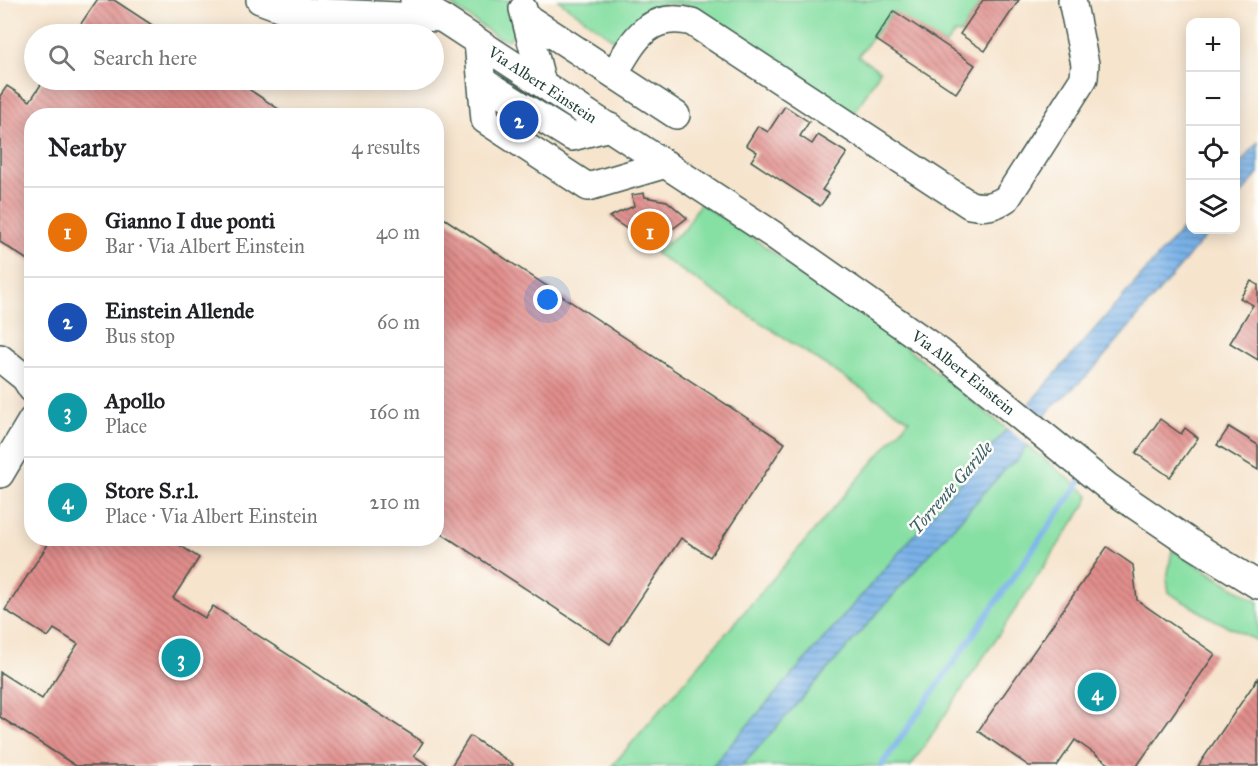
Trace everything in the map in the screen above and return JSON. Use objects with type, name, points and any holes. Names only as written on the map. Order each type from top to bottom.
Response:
[{"type":"street","points":[[260,0],[290,11],[443,18]]},
{"type":"street","name":"Via Albert Einstein","points":[[414,0],[666,164],[940,352],[1108,487],[1258,585]]},
{"type":"street","points":[[614,74],[637,36],[651,25],[676,18],[692,22],[969,205],[983,208],[998,204],[1007,198],[1082,83],[1085,64],[1072,0]]},
{"type":"street","points":[[523,9],[676,115]]},
{"type":"street","points":[[523,9],[542,83]]},
{"type":"street","name":"Via Albert Einstein","points":[[478,42],[485,120],[588,187],[666,164]]},
{"type":"street","name":"Via Albert Einstein","points":[[482,81],[572,137],[610,127]]},
{"type":"street","points":[[0,358],[24,377]]},
{"type":"street","points":[[0,474],[24,434]]},
{"type":"green space","points":[[444,0],[508,0],[514,33],[509,40],[499,38]]},
{"type":"green space","points":[[558,0],[983,0],[960,34],[955,33],[945,45],[893,12],[858,56],[880,71],[853,116],[686,5],[662,5],[646,11],[620,41],[616,41]]},
{"type":"green space","points":[[700,203],[899,342],[1089,495],[1087,502],[911,766],[612,766],[909,420],[655,253],[685,229]]},
{"type":"green space","points":[[1172,550],[1258,602],[1258,641],[1211,618],[1169,593],[1167,579]]},
{"type":"water","points":[[1258,142],[1258,174],[1240,196],[1240,180],[1240,163]]},
{"type":"water","points":[[1186,225],[1186,234],[1208,234],[1091,372],[1050,409],[1017,461],[1007,467],[742,766],[712,766]]},
{"type":"pier","points":[[1027,403],[1048,419],[1031,447],[1005,427]]},
{"type":"building","points":[[97,0],[114,0],[151,24],[81,24]]},
{"type":"building","points":[[983,0],[1019,0],[985,51],[960,34]]},
{"type":"building","points":[[894,11],[975,65],[956,93],[875,39]]},
{"type":"building","points":[[7,86],[30,101],[37,90],[250,90],[277,108],[24,108],[24,258],[0,242],[0,96]]},
{"type":"building","points":[[785,106],[809,122],[800,136],[812,144],[818,135],[847,153],[822,190],[829,194],[820,206],[751,161],[757,152],[746,145],[758,126],[768,132]]},
{"type":"building","points":[[644,193],[645,197],[667,201],[687,218],[651,245],[609,217],[634,206],[632,195]]},
{"type":"building","points":[[444,218],[785,443],[710,557],[681,538],[610,644],[444,535]]},
{"type":"building","points":[[1251,281],[1258,285],[1258,360],[1230,343],[1253,305],[1240,298]]},
{"type":"building","points":[[1160,419],[1181,434],[1185,428],[1198,438],[1170,477],[1136,453]]},
{"type":"building","points":[[1229,427],[1258,445],[1258,470],[1217,445]]},
{"type":"building","points":[[47,546],[181,546],[199,558],[173,598],[205,618],[213,606],[423,742],[414,756],[430,766],[76,766],[0,717],[0,672],[42,699],[78,644],[54,629],[48,637],[5,610]]},
{"type":"building","points":[[1107,547],[1133,565],[1137,600],[1215,654],[1137,766],[1112,766],[1075,740],[1057,766],[1029,766],[978,731]]},
{"type":"building","points":[[1258,678],[1258,766],[1198,766]]},
{"type":"building","points":[[470,736],[513,764],[512,766],[451,766]]},
{"type":"waterway","points":[[881,766],[1080,482]]},
{"type":"place","name":"Einstein Allende","points":[[519,120]]},
{"type":"place","name":"Gianno I due ponti","points":[[650,231]]},
{"type":"place","name":"Apollo","points":[[181,658]]},
{"type":"place","name":"Store S.r.l.","points":[[1097,692]]},
{"type":"water label","name":"Torrente Garille","points":[[951,488]]}]
